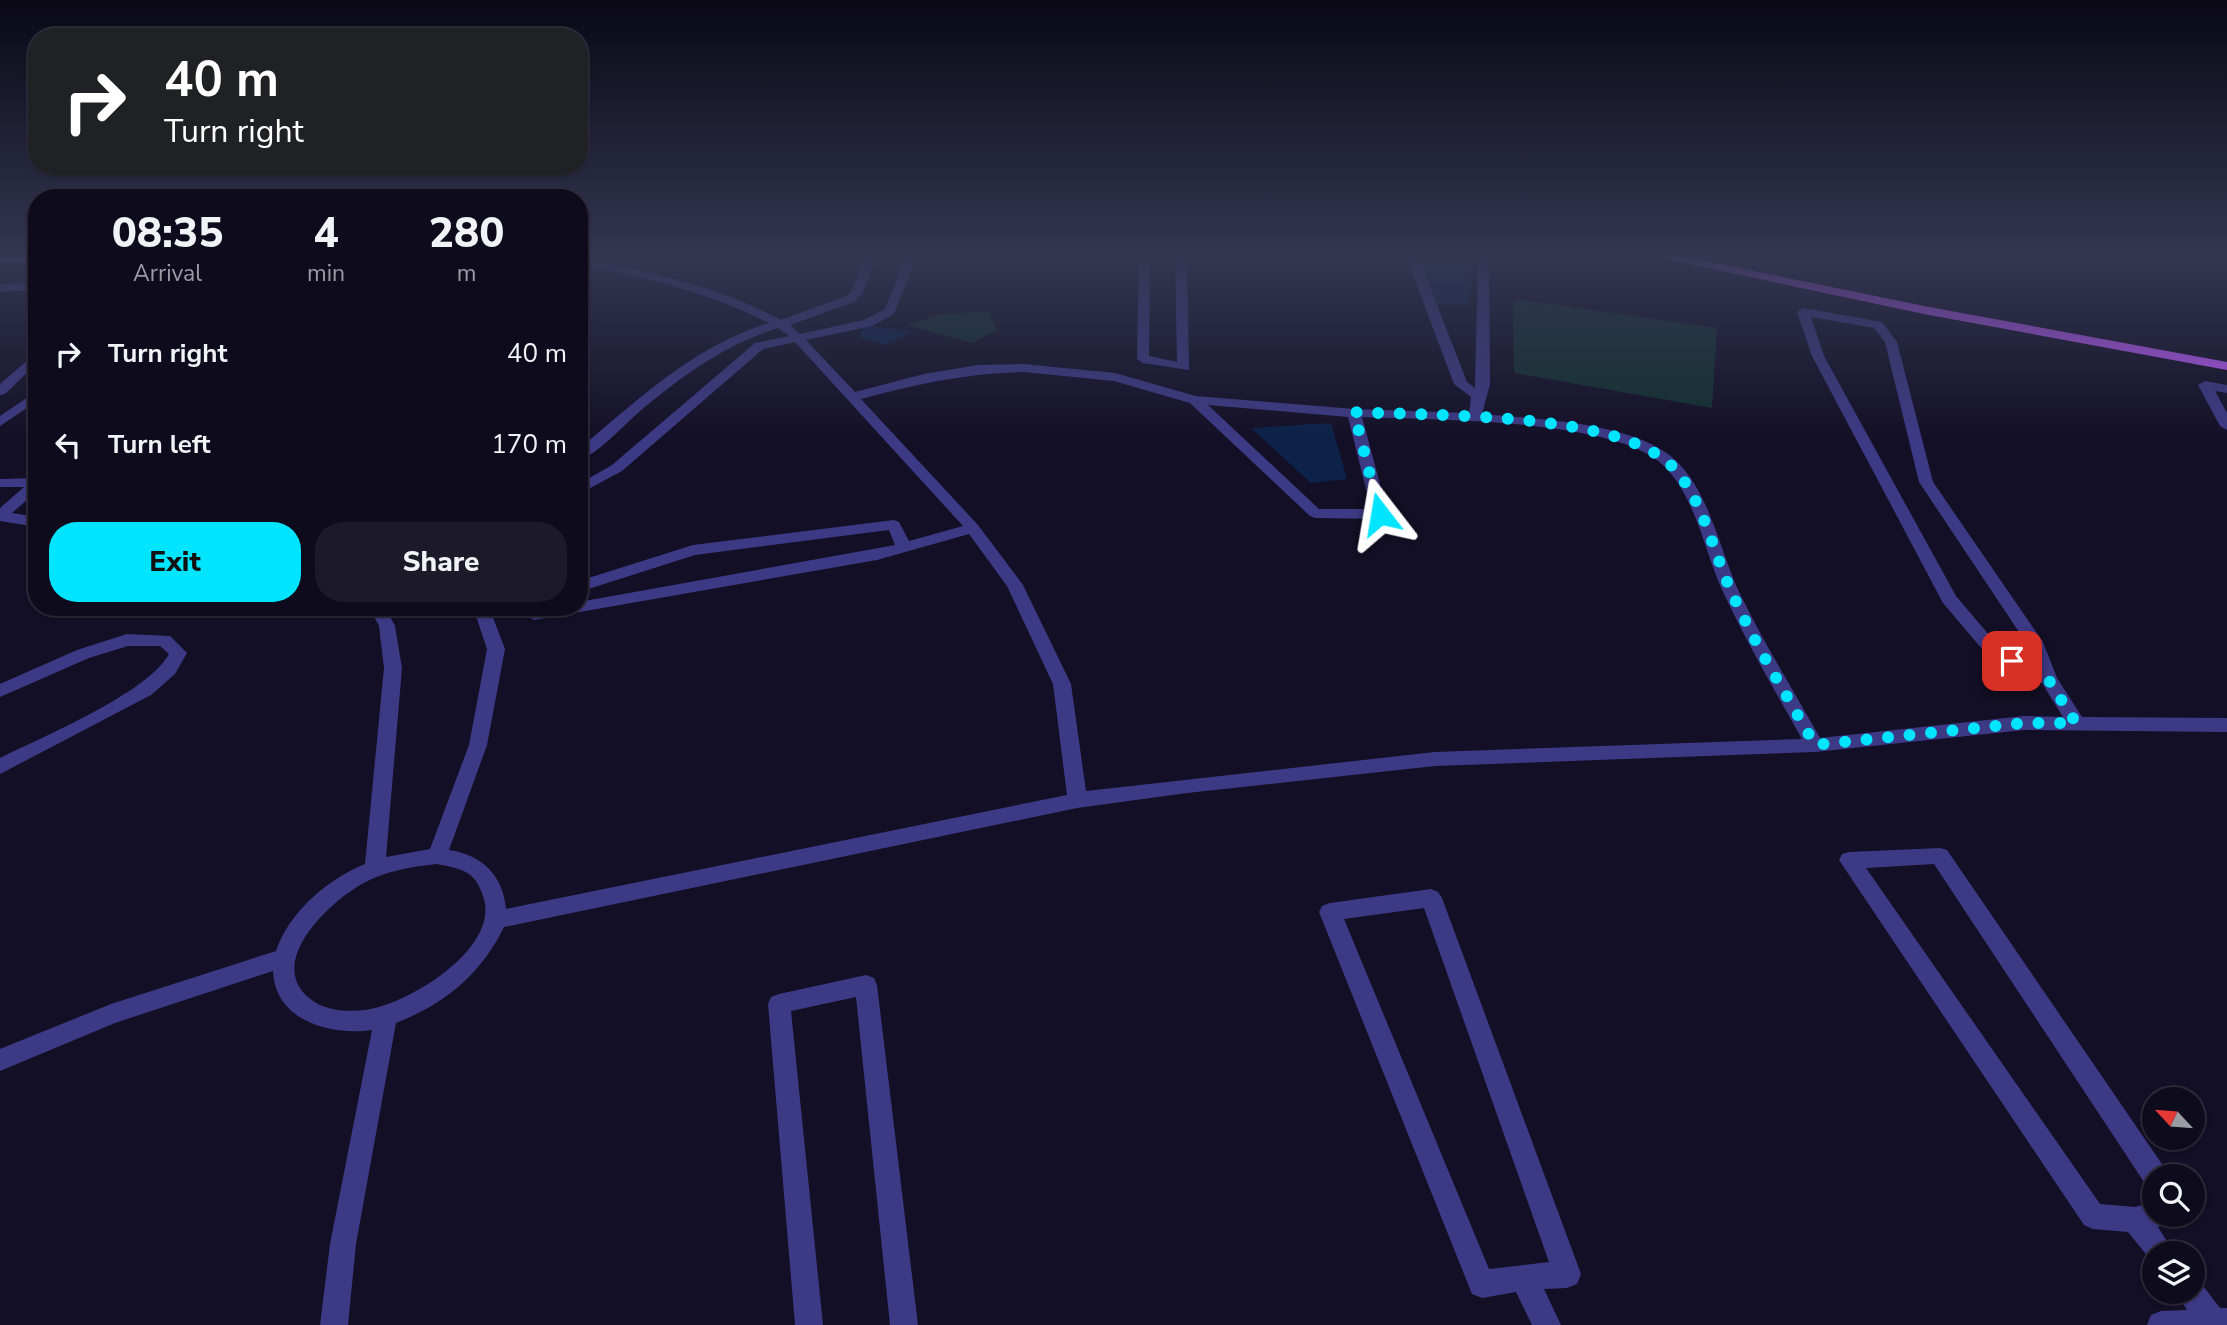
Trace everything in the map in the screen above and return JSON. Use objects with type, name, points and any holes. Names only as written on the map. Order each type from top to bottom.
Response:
[{"type":"main road","points":[[1966,318],[2227,366]]},
{"type":"street","points":[[766,318],[797,337],[853,397],[973,528],[1015,585],[1062,684],[1077,800]]},
{"type":"street","points":[[588,449],[699,359],[749,333],[797,318]]},
{"type":"street","points":[[588,485],[617,468],[743,357],[760,346],[868,323],[881,318]]},
{"type":"street","points":[[1143,318],[1143,359],[1184,367],[1183,318]]},
{"type":"street","points":[[1436,318],[1461,384],[1478,396]]},
{"type":"street","points":[[1475,417],[1483,384],[1484,318]]},
{"type":"street","points":[[1805,318],[1818,356],[1949,599],[1994,652],[2048,679]]},
{"type":"street","points":[[1837,318],[1878,325],[1891,342],[1926,482],[2037,646],[2048,679],[2076,723]]},
{"type":"street","points":[[749,333],[760,346]]},
{"type":"street","points":[[1148,386],[1161,363]]},
{"type":"street","points":[[0,391],[28,365]]},
{"type":"street","points":[[853,397],[925,378],[978,369],[1064,371],[1115,377],[1195,400],[1354,412],[1475,417],[1581,428],[1633,442],[1666,460],[1689,487],[1731,592],[1815,745]]},
{"type":"street","points":[[2227,389],[2205,385],[2227,426]]},
{"type":"street","points":[[1195,400],[1315,513],[1380,514],[1354,412]]},
{"type":"street","points":[[0,422],[28,402]]},
{"type":"street","points":[[0,484],[28,482]]},
{"type":"street","points":[[0,516],[28,490]]},
{"type":"street","points":[[0,516],[28,521]]},
{"type":"street","points":[[588,584],[693,550],[894,524],[904,548]]},
{"type":"street","points":[[588,605],[904,548],[973,528]]},
{"type":"street","points":[[375,868],[388,747],[393,668],[387,626],[382,616]]},
{"type":"street","points":[[437,856],[478,745],[496,649],[484,616]]},
{"type":"street","points":[[0,691],[83,654],[127,640],[164,640],[178,653],[169,670],[145,691],[0,767]]},
{"type":"street","points":[[495,920],[1077,800],[1435,759],[1815,745],[2024,723],[2227,725]]},
{"type":"street","points":[[437,856],[464,861],[485,874],[495,895],[495,920],[482,948],[457,977],[424,1000],[386,1017],[349,1022],[316,1017],[295,1004],[284,984],[285,958],[296,932],[317,907],[344,885],[375,868],[407,859],[437,856]]},
{"type":"street","points":[[2142,1217],[2093,1216],[1849,860],[1940,856],[2147,1164]]},
{"type":"street","points":[[1431,898],[1567,1274],[1523,1277],[1482,1284],[1330,912],[1431,898]]},
{"type":"street","points":[[0,1060],[111,1014],[285,958]]},
{"type":"street","points":[[808,1325],[779,1004],[866,985],[904,1325]]},
{"type":"street","points":[[334,1325],[343,1244],[386,1017]]},
{"type":"street","points":[[1523,1277],[1547,1325]]},
{"type":"street","points":[[2202,1304],[2220,1322]]},
{"type":"street","points":[[2161,1325],[2220,1322]]},
{"type":"green space","points":[[929,318],[992,318],[997,330],[972,343],[907,325]]},
{"type":"green space","points":[[1513,318],[1647,318],[1717,328],[1712,408],[1514,373]]},
{"type":"water","points":[[864,325],[913,332],[884,345],[859,337]]},
{"type":"water","points":[[1331,423],[1347,479],[1311,483],[1251,428]]},
{"type":"route","points":[[1380,514],[1354,412],[1475,417],[1581,428],[1633,442],[1666,460],[1689,487],[1731,592],[1815,745],[2024,723],[2076,723],[2048,679],[2012,661]]}]
